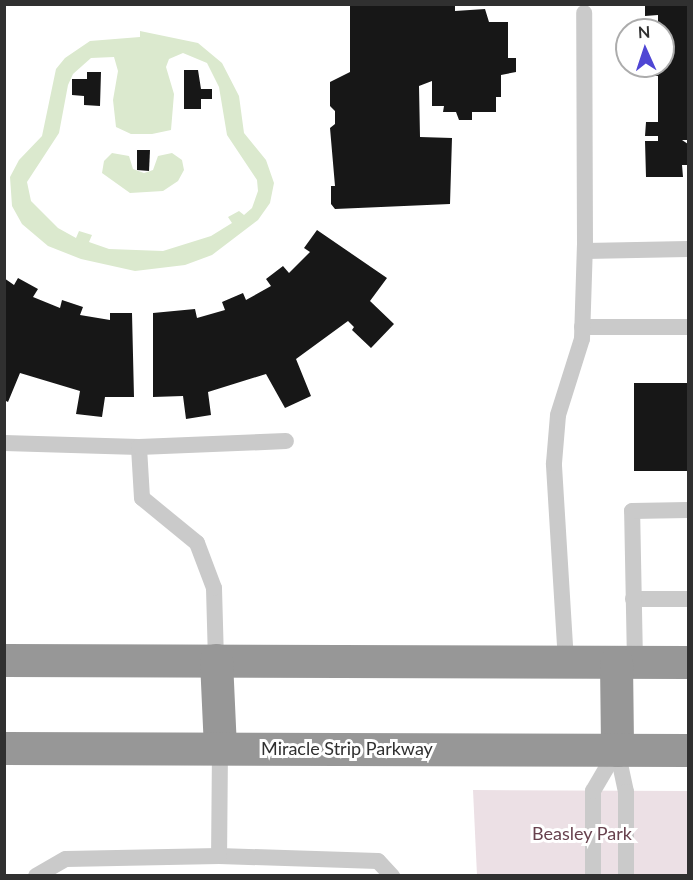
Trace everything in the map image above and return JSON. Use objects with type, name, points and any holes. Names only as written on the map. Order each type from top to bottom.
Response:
[{"type":"highway","points":[[4,660],[688,662]]},
{"type":"highway","points":[[216,660],[220,748]]},
{"type":"highway","points":[[617,750],[625,662]]},
{"type":"highway","name":"Miracle Strip Parkway","points":[[4,748],[688,750]]},
{"type":"lane","points":[[566,662],[554,463],[558,415],[582,327],[585,251],[584,13]]},
{"type":"lane","points":[[585,251],[688,249]]},
{"type":"lane","points":[[582,327],[688,327]]},
{"type":"lane","points":[[4,443],[140,447],[286,441]]},
{"type":"lane","points":[[140,447],[142,498],[197,543],[214,588],[216,660]]},
{"type":"lane","points":[[625,662],[633,599],[632,511],[688,510]]},
{"type":"lane","points":[[633,599],[688,599]]},
{"type":"lane","points":[[219,856],[220,748]]},
{"type":"lane","points":[[593,876],[593,791],[617,750]]},
{"type":"lane","points":[[617,750],[626,792],[626,876]]},
{"type":"lane","points":[[36,876],[66,859],[219,856],[378,861],[392,876]]},
{"type":"green space","name":"Beasley Park","points":[[473,790],[688,791],[688,875],[477,875]]},
{"type":"shaded area","points":[[140,31],[198,43],[222,63],[239,96],[244,133],[266,160],[274,183],[270,203],[258,220],[212,255],[185,265],[135,271],[81,259],[48,246],[22,224],[12,206],[10,177],[19,160],[42,136],[56,69],[65,58],[90,41],[140,37]],"holes":[[[183,53],[207,63],[219,87],[227,135],[257,180],[258,191],[252,208],[244,215],[239,211],[228,217],[232,223],[211,236],[163,251],[109,249],[89,242],[92,235],[79,231],[76,238],[58,228],[31,201],[27,182],[59,133],[68,85],[73,74],[91,58],[114,57],[118,71],[113,100],[116,127],[131,134],[152,134],[171,130],[174,94],[166,67],[169,59]]]},
{"type":"shaded area","points":[[112,153],[129,156],[133,169],[144,173],[153,170],[158,156],[172,153],[182,160],[184,170],[178,181],[163,191],[130,193],[102,173],[104,161]]},
{"type":"building","points":[[350,4],[455,4],[455,11],[485,9],[489,22],[508,22],[508,58],[516,58],[516,72],[501,75],[501,97],[496,97],[496,112],[472,112],[472,120],[459,120],[456,112],[443,112],[444,106],[432,106],[432,81],[419,86],[420,137],[452,138],[450,204],[335,209],[331,204],[331,186],[335,186],[330,128],[335,124],[335,111],[330,106],[330,82],[350,72]]},
{"type":"building","points":[[645,4],[688,4],[688,140],[682,140],[688,144],[688,165],[682,165],[683,177],[646,177],[645,141],[658,141],[658,136],[645,136],[646,122],[658,122],[658,78],[675,78],[675,18],[658,18],[658,15],[645,16]]},
{"type":"building","points":[[184,70],[198,70],[201,89],[212,89],[212,99],[201,99],[201,109],[184,109]]},
{"type":"building","points":[[87,72],[101,72],[100,106],[84,105],[84,96],[72,95],[72,79],[87,79]]},
{"type":"building","points":[[137,150],[150,150],[149,171],[137,170]]},
{"type":"building","points":[[317,230],[387,278],[370,301],[394,324],[371,348],[352,330],[354,327],[348,321],[296,359],[311,396],[285,408],[266,374],[208,392],[211,415],[186,419],[183,396],[153,397],[153,313],[195,309],[197,318],[225,310],[222,302],[243,293],[246,300],[271,286],[266,279],[283,266],[289,273],[310,252],[304,248]]},
{"type":"building","points":[[4,278],[14,285],[18,278],[38,289],[33,297],[60,308],[62,300],[83,307],[80,315],[110,320],[110,313],[132,313],[134,397],[105,397],[102,417],[76,414],[80,391],[20,373],[8,402],[4,400]]},
{"type":"building","points":[[634,383],[688,383],[688,471],[634,471]]}]
